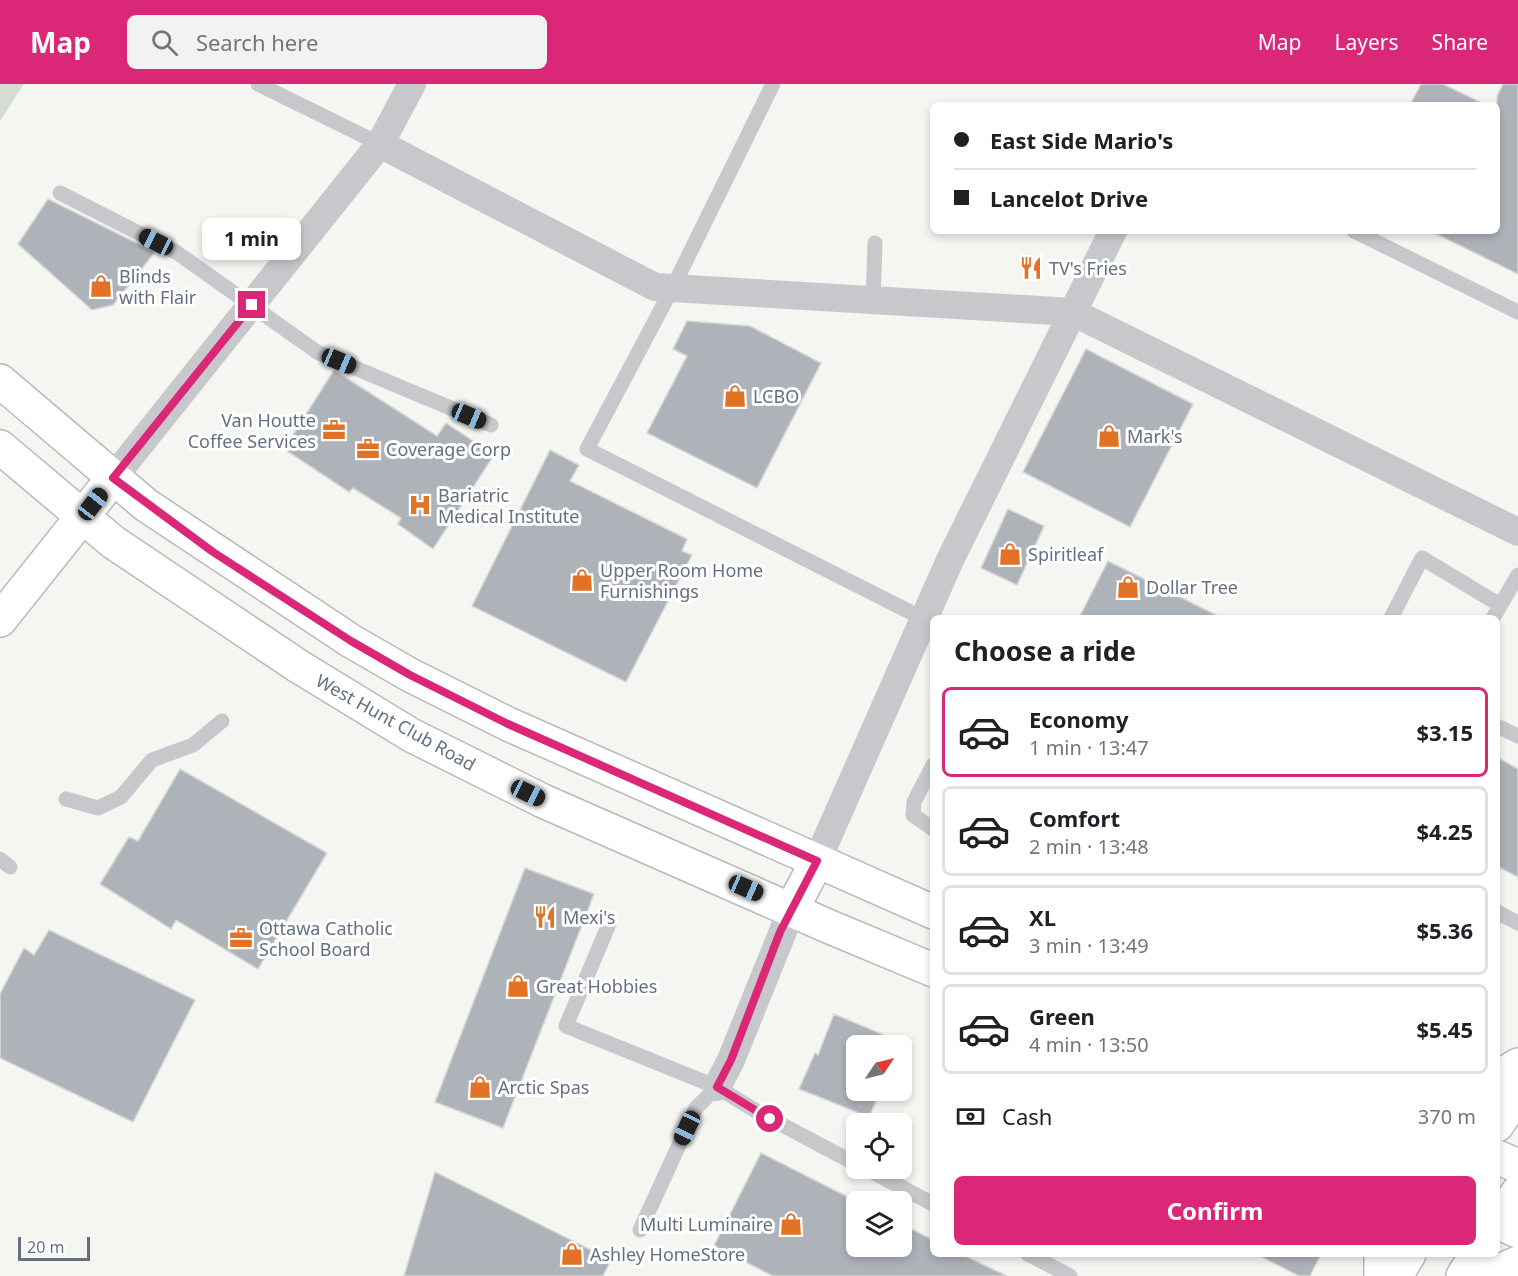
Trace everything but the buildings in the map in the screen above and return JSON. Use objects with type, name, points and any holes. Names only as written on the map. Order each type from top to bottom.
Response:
[{"type":"main road","points":[[0,381],[113,478],[213,552],[351,641],[410,675],[508,724],[930,911]]},
{"type":"main road","name":"West Hunt Club Road","points":[[0,447],[113,542],[298,666],[411,735],[543,801],[930,969]]},
{"type":"main road","points":[[0,620],[113,478]]},
{"type":"main road","points":[[792,909],[817,861]]},
{"type":"main road","points":[[1500,1076],[1518,1065]]},
{"type":"main road","points":[[1500,1121],[1518,1094]]},
{"type":"main road","points":[[1500,1158],[1518,1166]]},
{"type":"main road","points":[[1500,1218],[1518,1192]]},
{"type":"main road","points":[[1500,1223],[1518,1231]]},
{"type":"main road","points":[[1381,1257],[1381,1276]]},
{"type":"main road","points":[[1396,1276],[1407,1257]]},
{"type":"main road","points":[[1463,1276],[1475,1257]]},
{"type":"main road","points":[[1487,1276],[1518,1263]]},
{"type":"street","points":[[113,478],[381,144],[412,84]]},
{"type":"street","points":[[381,144],[655,287],[1072,312],[1518,532]]},
{"type":"street","points":[[931,615],[1072,312],[1111,234]]},
{"type":"street","points":[[817,861],[928,621]]},
{"type":"street","points":[[717,1087],[731,1060],[792,909]]},
{"type":"lane","points":[[258,84],[381,144]]},
{"type":"lane","points":[[773,84],[673,287],[587,449],[928,621]]},
{"type":"lane","points":[[60,193],[176,252],[317,352],[491,425]]},
{"type":"lane","points":[[1360,234],[1518,312]]},
{"type":"lane","points":[[873,301],[875,243]]},
{"type":"lane","points":[[1393,615],[1422,558],[1497,611],[1518,575]]},
{"type":"lane","points":[[66,799],[98,808],[121,796],[152,760],[193,745],[222,721]]},
{"type":"lane","points":[[1500,727],[1518,736]]},
{"type":"lane","points":[[930,771],[914,802],[913,815],[930,828]]},
{"type":"lane","points":[[1500,914],[1518,923]]},
{"type":"lane","points":[[609,924],[566,1026],[717,1087],[756,1111],[846,1159]]},
{"type":"lane","points":[[640,1230],[696,1108],[717,1087]]},
{"type":"lane","points":[[886,1179],[930,1202]]},
{"type":"lane","points":[[1035,1257],[1070,1276]]},
{"type":"shaded area","points":[[0,84],[24,84],[0,121]]},
{"type":"place","name":"TV's Fries","points":[[1031,268]]},
{"type":"place","name":"Blinds with Flair","points":[[101,286]]},
{"type":"place","name":"LCBO","points":[[735,396]]},
{"type":"place","name":"Van Houtte Coffee Services","points":[[334,430]]},
{"type":"place","name":"Mark's","points":[[1109,436]]},
{"type":"place","name":"Coverage Corp","points":[[368,449]]},
{"type":"place","name":"Bariatric Medical Institute","points":[[420,505]]},
{"type":"place","name":"Spiritleaf","points":[[1010,554]]},
{"type":"place","name":"Upper Room Home Furnishings","points":[[582,580]]},
{"type":"place","name":"Dollar Tree","points":[[1128,587]]},
{"type":"place","name":"Mexi's","points":[[545,917]]},
{"type":"place","name":"Ottawa Catholic School Board","points":[[241,938]]},
{"type":"place","name":"Great Hobbies","points":[[518,986]]},
{"type":"place","name":"Arctic Spas","points":[[480,1087]]},
{"type":"place","name":"Multi Luminaire","points":[[791,1224]]},
{"type":"place","name":"Ashley HomeStore","points":[[572,1254]]},
{"type":"route","points":[[252,305],[113,478],[146,505],[213,552],[351,641],[410,675],[508,724],[817,861],[780,932],[731,1060],[717,1087],[770,1119]]}]
